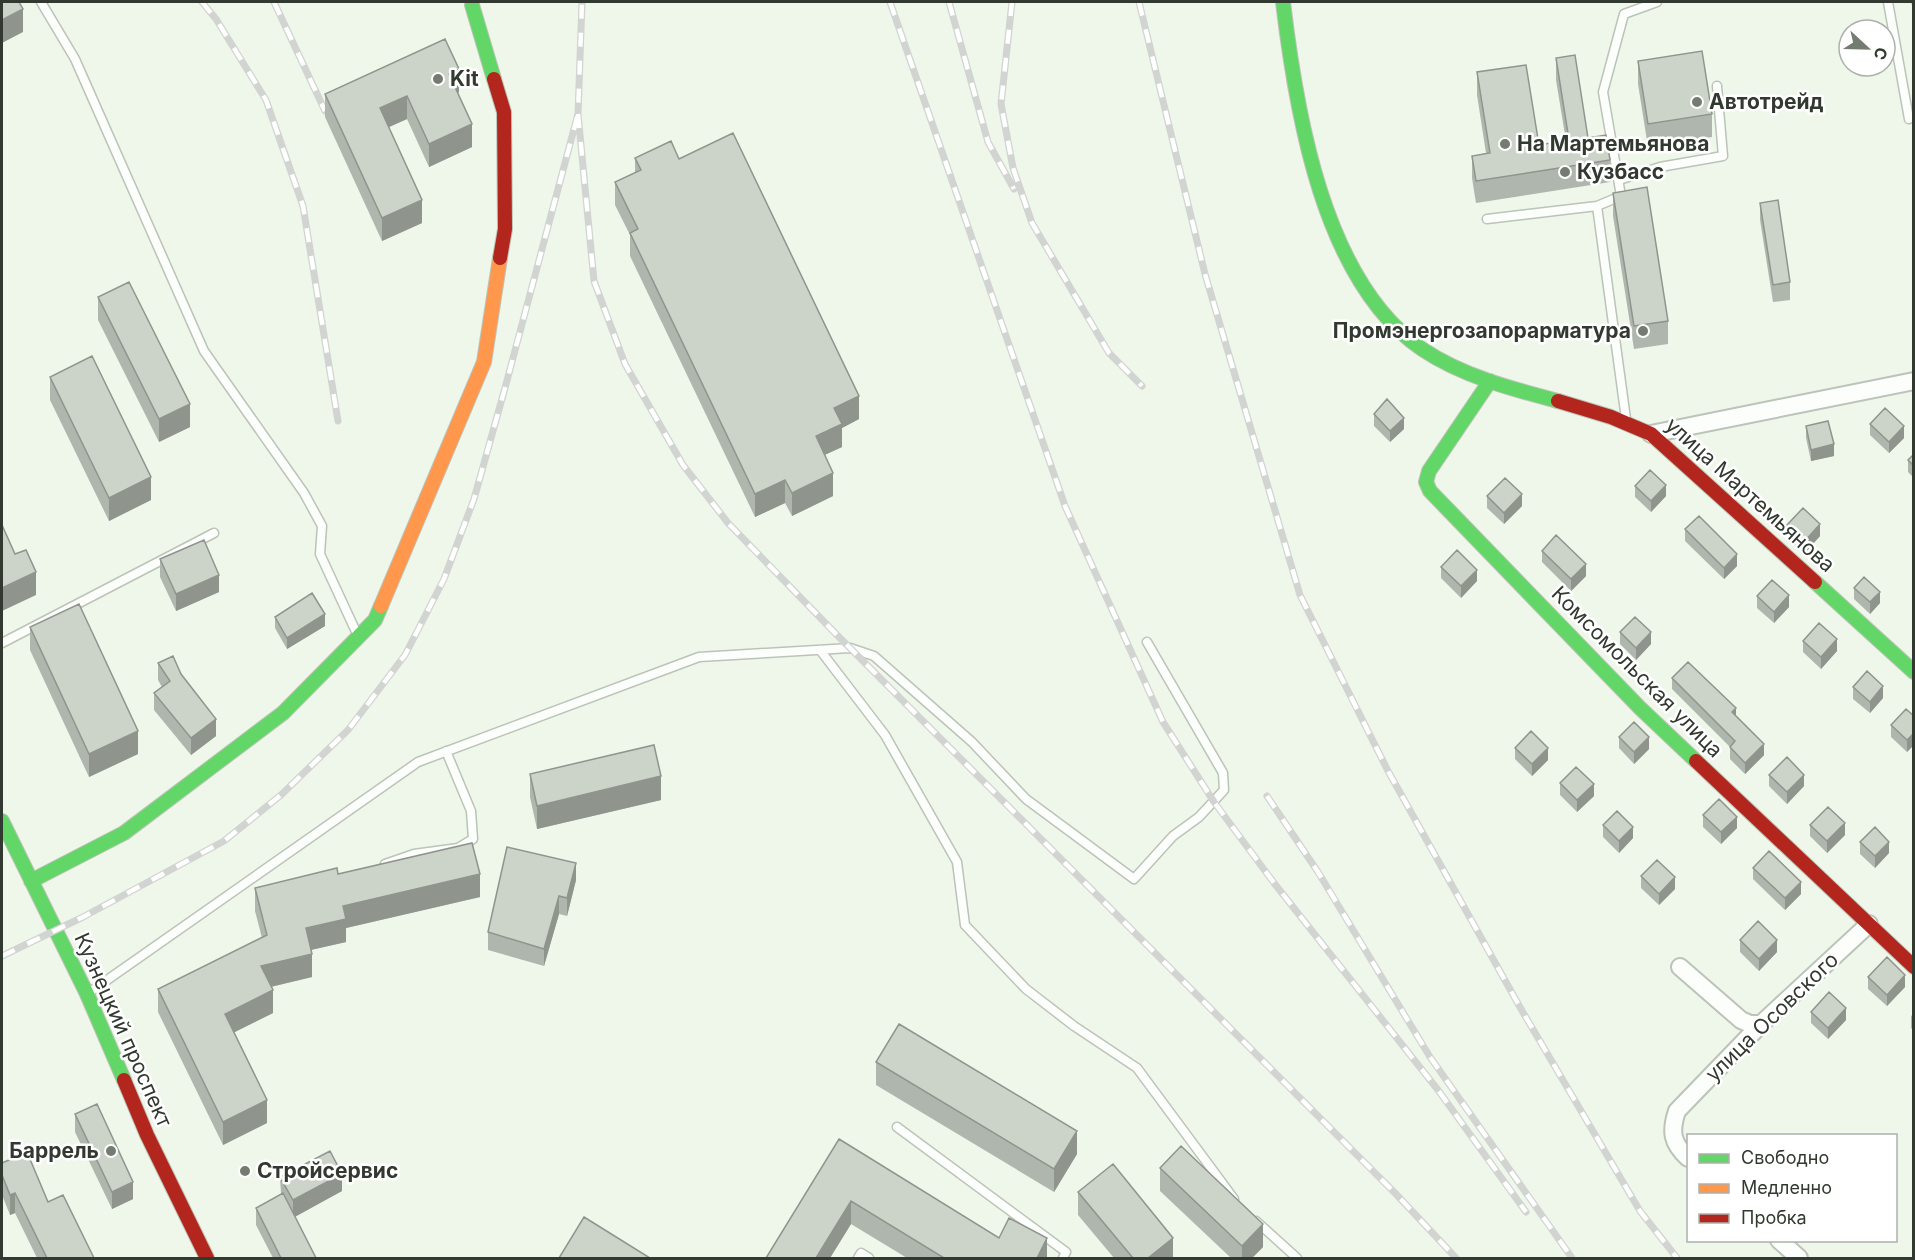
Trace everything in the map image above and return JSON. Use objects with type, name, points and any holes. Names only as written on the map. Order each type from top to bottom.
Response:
[{"type":"street","name":"улица Мартемьянова","points":[[1283,2],[1298,110],[1309,156],[1338,235],[1357,273],[1385,313],[1415,344],[1449,364],[1490,381],[1626,420],[1652,434],[1914,672]]},
{"type":"street","points":[[31,881],[124,833],[283,713],[375,620],[484,362],[505,229],[504,112],[472,3]]},
{"type":"street","name":"Комсомольская улица","points":[[1490,381],[1429,471],[1426,482],[1430,492],[1640,708],[1914,967]]},
{"type":"street","points":[[1652,434],[1910,386]]},
{"type":"street","name":"Кузнецкий проспект","points":[[2,820],[87,994],[147,1136],[207,1258]]},
{"type":"street","name":"улица Осовского","points":[[1687,1156],[1675,1146],[1671,1128],[1677,1111],[1761,1024],[1869,924]]},
{"type":"street","points":[[1680,967],[1741,1020],[1750,1024],[1761,1024]]},
{"type":"street","points":[[1781,1242],[1799,1258]]},
{"type":"lane","points":[[41,2],[75,59],[204,351],[304,493],[322,526],[320,554],[358,637]]},
{"type":"lane","points":[[1487,219],[1597,206],[1621,196],[1604,92],[1624,14],[1657,2]]},
{"type":"lane","points":[[1888,2],[1909,119]]},
{"type":"lane","points":[[1619,180],[1660,167],[1723,156],[1717,86]]},
{"type":"lane","points":[[1597,206],[1626,420]]},
{"type":"lane","points":[[2,643],[214,532]]},
{"type":"lane","points":[[87,994],[418,762],[699,657],[850,648],[874,656],[972,742],[1026,799],[1134,879],[1173,836],[1199,817],[1224,790],[1223,773],[1147,642]]},
{"type":"lane","points":[[820,650],[885,735],[957,862],[965,925],[1026,989],[1074,1026],[1137,1068],[1239,1204]]},
{"type":"lane","points":[[375,868],[414,854],[458,848],[473,839],[471,811],[446,751]]},
{"type":"lane","points":[[897,1126],[1066,1252],[1063,1258]]},
{"type":"lane","points":[[1247,1212],[1297,1258]]},
{"type":"lane","points":[[858,1258],[861,1253],[869,1258]]},
{"type":"building","points":[[2,2],[19,2],[23,9],[2,20]]},
{"type":"building","points":[[445,39],[459,69],[449,74],[472,124],[429,144],[407,96],[380,108],[422,200],[382,218],[325,94]]},
{"type":"building","points":[[1702,51],[1712,114],[1648,124],[1638,61]]},
{"type":"building","points":[[1575,55],[1588,138],[1606,135],[1610,160],[1476,181],[1472,156],[1490,153],[1477,72],[1526,65],[1539,145],[1569,140],[1556,58]]},
{"type":"building","points":[[733,133],[859,396],[834,408],[842,424],[816,436],[833,473],[792,493],[785,480],[755,494],[630,233],[638,229],[615,182],[641,170],[635,158],[671,141],[679,159]]},
{"type":"building","points":[[1647,187],[1668,321],[1634,326],[1613,193]]},
{"type":"building","points":[[1778,200],[1790,282],[1773,285],[1760,203]]},
{"type":"building","points":[[129,282],[190,404],[159,419],[98,297]]},
{"type":"building","points":[[92,356],[151,477],[109,498],[50,377]]},
{"type":"building","points":[[1387,399],[1404,418],[1390,431],[1374,414]]},
{"type":"building","points":[[1885,408],[1904,426],[1889,442],[1870,424]]},
{"type":"building","points":[[1828,421],[1834,444],[1811,450],[1806,426]]},
{"type":"building","points":[[1914,454],[1914,466],[1908,460]]},
{"type":"building","points":[[1650,470],[1666,485],[1651,501],[1635,486]]},
{"type":"building","points":[[1505,478],[1522,494],[1504,513],[1487,496]]},
{"type":"building","points":[[1803,508],[1820,524],[1804,542],[1786,526]]},
{"type":"building","points":[[1699,516],[1737,554],[1724,568],[1685,529]]},
{"type":"building","points":[[2,525],[15,554],[26,550],[36,572],[2,588]]},
{"type":"building","points":[[1556,535],[1586,564],[1571,579],[1542,551]]},
{"type":"building","points":[[204,540],[219,575],[176,594],[160,559]]},
{"type":"building","points":[[1457,550],[1477,570],[1461,586],[1441,567]]},
{"type":"building","points":[[1864,577],[1880,592],[1870,602],[1854,588]]},
{"type":"building","points":[[1772,580],[1789,595],[1774,612],[1757,596]]},
{"type":"building","points":[[312,593],[325,614],[287,638],[275,617]]},
{"type":"building","points":[[79,604],[138,731],[89,754],[30,627]]},
{"type":"building","points":[[1635,617],[1651,632],[1636,648],[1620,632]]},
{"type":"building","points":[[1819,623],[1837,639],[1821,657],[1803,641]]},
{"type":"building","points":[[173,656],[181,674],[216,719],[191,738],[154,693],[170,681],[158,663]]},
{"type":"building","points":[[1688,662],[1736,708],[1732,712],[1764,744],[1745,763],[1730,747],[1735,741],[1672,678]]},
{"type":"building","points":[[1867,671],[1883,686],[1870,702],[1853,687]]},
{"type":"building","points":[[1906,709],[1914,716],[1914,733],[1907,740],[1891,725]]},
{"type":"building","points":[[1634,722],[1649,737],[1634,752],[1619,737]]},
{"type":"building","points":[[1531,731],[1548,748],[1532,764],[1515,748]]},
{"type":"building","points":[[654,745],[661,776],[537,806],[530,774]]},
{"type":"building","points":[[1787,757],[1804,775],[1787,792],[1769,775]]},
{"type":"building","points":[[1576,767],[1594,784],[1577,800],[1560,783]]},
{"type":"building","points":[[1719,799],[1737,817],[1721,832],[1703,815]]},
{"type":"building","points":[[1828,807],[1845,823],[1827,841],[1810,825]]},
{"type":"building","points":[[1617,811],[1633,827],[1619,841],[1603,825]]},
{"type":"building","points":[[1875,827],[1889,842],[1875,856],[1860,842]]},
{"type":"building","points":[[472,843],[480,874],[343,906],[346,919],[306,928],[312,954],[261,966],[273,990],[225,1014],[267,1100],[223,1122],[158,989],[267,935],[255,888],[337,868],[338,874]]},
{"type":"building","points":[[507,847],[576,863],[567,898],[559,896],[544,949],[488,932]]},
{"type":"building","points":[[1769,851],[1801,882],[1785,898],[1753,868]]},
{"type":"building","points":[[1657,860],[1675,877],[1659,894],[1641,876]]},
{"type":"building","points":[[1758,921],[1777,940],[1759,959],[1740,940]]},
{"type":"building","points":[[1887,957],[1905,975],[1887,995],[1868,977]]},
{"type":"building","points":[[1829,992],[1846,1008],[1828,1028],[1811,1012]]},
{"type":"building","points":[[899,1024],[1077,1131],[1054,1169],[876,1062]]},
{"type":"building","points":[[97,1104],[133,1182],[112,1192],[75,1114]]},
{"type":"building","points":[[839,1139],[999,1238],[1009,1218],[1047,1238],[1037,1258],[944,1258],[851,1201],[816,1258],[766,1258]]},
{"type":"building","points":[[1181,1146],[1263,1224],[1242,1246],[1160,1168]]},
{"type":"building","points":[[330,1151],[342,1174],[293,1200],[280,1177]]},
{"type":"building","points":[[27,1152],[48,1202],[63,1195],[94,1258],[47,1258],[15,1193],[10,1195],[2,1175],[2,1163]]},
{"type":"building","points":[[1113,1164],[1173,1238],[1148,1258],[1133,1258],[1078,1192]]},
{"type":"building","points":[[283,1193],[316,1258],[281,1258],[256,1208]]},
{"type":"building","points":[[584,1217],[650,1258],[559,1258]]},
{"type":"railway","points":[[202,2],[216,19],[266,100],[303,206],[338,421]]},
{"type":"railway","points":[[274,2],[325,111]]},
{"type":"railway","points":[[2,956],[83,917],[224,841],[281,795],[348,730],[405,655],[444,579],[474,499],[505,388],[578,114],[582,2]]},
{"type":"railway","points":[[890,2],[1065,506],[1163,722],[1214,802],[1274,883],[1438,1090],[1526,1212]]},
{"type":"railway","points":[[949,2],[988,142],[1014,189]]},
{"type":"railway","points":[[1012,2],[1001,104],[1013,168],[1032,223],[1109,353],[1142,386]]},
{"type":"railway","points":[[1139,2],[1205,274],[1300,595],[1388,771],[1521,1009],[1640,1211],[1677,1258]]},
{"type":"railway","points":[[578,114],[594,281],[625,364],[683,465],[728,523],[837,635],[1395,1193],[1456,1258]]},
{"type":"railway","points":[[1267,796],[1318,872],[1430,1057],[1572,1258]]},
{"type":"traffic: fast","points":[[1283,2],[1296,93],[1320,191],[1338,238],[1360,282],[1388,319],[1422,349],[1454,367],[1488,381],[1558,401]]},
{"type":"traffic: fast","points":[[472,5],[494,79]]},
{"type":"traffic: fast","points":[[1490,381],[1429,471],[1426,482],[1430,491],[1640,708],[1696,761]]},
{"type":"traffic: fast","points":[[1815,582],[1914,672]]},
{"type":"traffic: fast","points":[[31,881],[124,833],[283,713],[375,620],[381,606]]},
{"type":"traffic: fast","points":[[2,821],[87,994],[124,1080]]},
{"type":"traffic: slow","points":[[381,606],[484,362],[500,258]]},
{"type":"traffic: jam","points":[[494,79],[504,112],[505,229],[500,258]]},
{"type":"traffic: jam","points":[[1558,401],[1611,417],[1651,434],[1815,582]]},
{"type":"traffic: jam","points":[[1696,761],[1914,967]]},
{"type":"traffic: jam","points":[[124,1080],[147,1135],[207,1258]]},
{"type":"place","name":"Kit","points":[[438,79]]},
{"type":"place","name":"Автотрейд","points":[[1697,102]]},
{"type":"place","name":"На Мартемьянова","points":[[1505,144]]},
{"type":"place","name":"Кузбасс","points":[[1565,172]]},
{"type":"place","name":"Промэнергозапорарматура","points":[[1643,331]]},
{"type":"place","name":"Баррель","points":[[111,1151]]},
{"type":"place","name":"Стройсервис","points":[[245,1171]]}]
